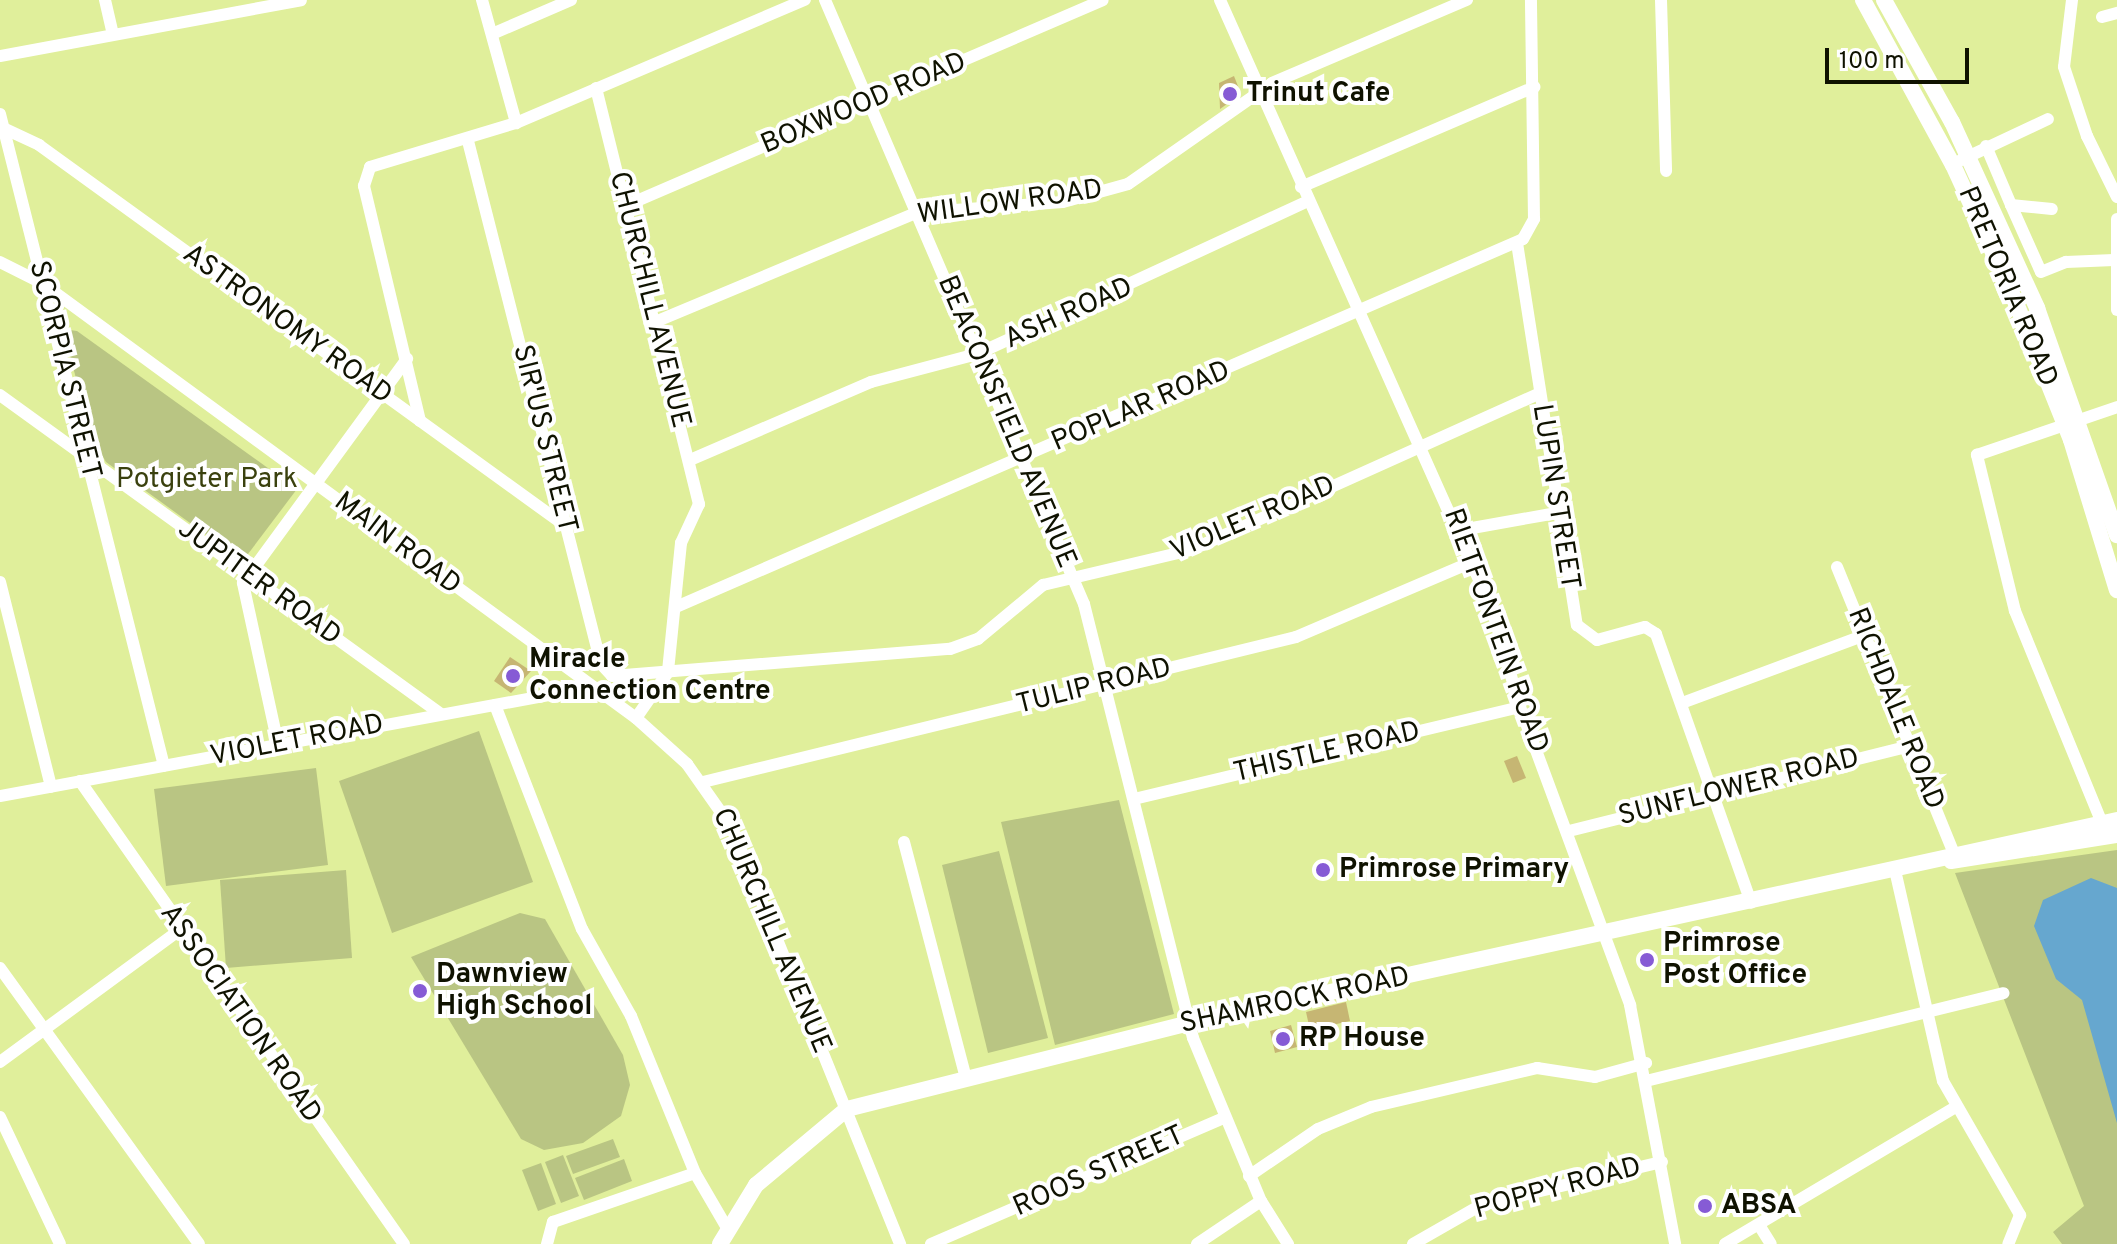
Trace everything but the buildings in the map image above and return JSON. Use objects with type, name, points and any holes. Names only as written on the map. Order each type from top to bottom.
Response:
[{"type":"main road","name":"PRETORIA ROAD","points":[[1863,0],[1960,161],[2019,250],[2073,424],[2117,590]]},
{"type":"main road","name":"PRETORIA ROAD","points":[[1884,0],[1960,161],[2117,535]]},
{"type":"main road","name":"SHAMROCK ROAD","points":[[1930,861],[1953,851],[2110,828]]},
{"type":"main road","name":"SHAMROCK ROAD","points":[[720,1244],[727,1228],[789,1151],[847,1109],[1189,1023],[1610,935],[1930,861],[2110,828]]},
{"type":"street","points":[[105,0],[113,34]]},
{"type":"street","points":[[0,56],[235,6],[301,0]]},
{"type":"street","points":[[482,0],[516,123]]},
{"type":"street","points":[[492,34],[571,0]]},
{"type":"street","points":[[420,421],[364,178],[376,163],[468,141],[516,123],[805,0]]},
{"type":"street","name":"BEACONSFIELD AVENUE","points":[[825,0],[1072,575],[1107,684],[1189,1023],[1223,1118],[1261,1201],[1288,1244]]},
{"type":"street","name":"BOXWOOD ROAD","points":[[625,206],[1103,0]]},
{"type":"street","name":"RIETFONTEIN ROAD","points":[[1220,0],[1301,187],[1362,311],[1474,561],[1520,707],[1610,935],[1650,1080],[1675,1244]]},
{"type":"street","name":"WILLOW ROAD","points":[[655,322],[915,213],[1110,191],[1261,94],[1467,0]]},
{"type":"street","points":[[1517,243],[1533,224],[1531,0]]},
{"type":"street","points":[[1661,0],[1666,171]]},
{"type":"street","points":[[2072,0],[2064,67],[2087,136],[2117,197]]},
{"type":"street","points":[[2102,17],[2117,13]]},
{"type":"street","points":[[1301,187],[1534,87]]},
{"type":"street","name":"CHURCHILL AVENUE","points":[[596,88],[699,504],[681,543],[668,672],[636,718],[703,782],[732,828],[900,1244]]},
{"type":"street","name":"SCORPIA STREET","points":[[0,114],[164,766]]},
{"type":"street","points":[[1960,161],[2048,119]]},
{"type":"street","name":"ASTRONOMY ROAD","points":[[3,128],[39,145],[567,527]]},
{"type":"street","name":"SIR'US STREET","points":[[468,141],[605,674],[668,672]]},
{"type":"street","points":[[1986,146],[2011,205],[2019,250],[2044,273],[2066,262],[2114,260]]},
{"type":"street","name":"ASH ROAD","points":[[690,460],[871,382],[977,354],[1308,201]]},
{"type":"street","points":[[2011,205],[2052,209]]},
{"type":"street","points":[[2117,219],[2114,260],[2117,310]]},
{"type":"street","name":"POPLAR ROAD","points":[[676,607],[1517,243]]},
{"type":"street","name":"LUPIN STREET","points":[[1517,243],[1556,513],[1582,633],[1604,640],[1652,630],[1682,703],[1751,903]]},
{"type":"street","name":"MAIN ROAD","points":[[0,262],[42,283],[636,718]]},
{"type":"street","points":[[278,744],[243,596],[246,575],[407,359]]},
{"type":"street","name":"VIOLET ROAD","points":[[668,672],[950,649],[978,639],[1032,591],[1072,575],[1191,550],[1538,394]]},
{"type":"street","name":"JUPITER ROAD","points":[[0,395],[441,714]]},
{"type":"street","points":[[2110,828],[2015,611],[1977,455],[2117,407]]},
{"type":"street","points":[[1461,530],[1556,513]]},
{"type":"street","name":"TULIP ROAD","points":[[703,782],[1296,637],[1474,561]]},
{"type":"street","name":"RICHDALE ROAD","points":[[1837,567],[1953,851]]},
{"type":"street","points":[[0,582],[51,787]]},
{"type":"street","points":[[1682,703],[1865,635]]},
{"type":"street","name":"VIOLET ROAD","points":[[0,796],[593,687]]},
{"type":"street","points":[[557,694],[560,708]]},
{"type":"street","points":[[495,705],[582,929],[631,1016],[695,1173],[727,1228]]},
{"type":"street","name":"THISTLE ROAD","points":[[1134,799],[1520,707]]},
{"type":"street","name":"SUNFLOWER ROAD","points":[[1569,831],[1910,746]]},
{"type":"street","name":"ASSOCIATION ROAD","points":[[80,781],[180,930],[404,1244]]},
{"type":"street","points":[[904,842],[966,1079]]},
{"type":"street","points":[[1895,870],[1926,1012],[1956,1107],[2020,1215],[2008,1244]]},
{"type":"street","points":[[0,1062],[180,930]]},
{"type":"street","points":[[0,968],[199,1244]]},
{"type":"street","points":[[1650,1080],[2003,993]]},
{"type":"street","points":[[1249,1176],[1358,1111],[1529,1069],[1595,1077],[1646,1063]]},
{"type":"street","points":[[1725,1244],[1956,1107]]},
{"type":"street","points":[[0,1117],[60,1244]]},
{"type":"street","name":"ROOS STREET","points":[[931,1244],[1223,1118]]},
{"type":"street","name":"POPPY ROAD","points":[[1413,1244],[1481,1205],[1662,1162]]},
{"type":"street","points":[[547,1244],[553,1222],[695,1173]]},
{"type":"street","points":[[1197,1244],[1261,1201]]},
{"type":"street","points":[[1759,1225],[1771,1244]]},
{"type":"green space","name":"Potgieter Park","points":[[63,329],[77,331],[297,489],[248,554],[230,552],[106,462],[92,439]]},
{"type":"green space","points":[[479,731],[533,882],[392,933],[339,781]]},
{"type":"green space","points":[[316,768],[328,865],[166,886],[154,789]]},
{"type":"green space","points":[[1119,800],[1174,1014],[1055,1045],[1001,822]]},
{"type":"green space","points":[[2117,850],[2117,1244],[2062,1244],[2053,1232],[2084,1206],[1955,873]]},
{"type":"green space","points":[[999,851],[1048,1038],[988,1053],[942,865]]},
{"type":"green space","points":[[346,870],[352,958],[226,968],[220,880]]},
{"type":"green space","points":[[520,913],[545,919],[623,1055],[630,1085],[621,1116],[583,1143],[544,1150],[521,1139],[411,957]]},
{"type":"green space","points":[[613,1139],[620,1157],[573,1174],[566,1156]]},
{"type":"green space","points":[[563,1155],[579,1196],[561,1203],[545,1162]]},
{"type":"green space","points":[[624,1159],[632,1181],[584,1200],[575,1178]]},
{"type":"green space","points":[[541,1163],[556,1204],[538,1211],[522,1170]]},
{"type":"water","points":[[2091,878],[2117,888],[2117,1123],[2082,1000],[2056,979],[2034,926],[2043,900]]},
{"type":"place","name":"Trinut Cafe","points":[[1230,94]]},
{"type":"place","name":"Miracle Connection Centre","points":[[513,676]]},
{"type":"place","name":"Primrose Primary","points":[[1323,870]]},
{"type":"place","name":"Primrose Post Office","points":[[1647,960]]},
{"type":"place","name":"Dawnview High School","points":[[420,991]]},
{"type":"place","name":"RP House","points":[[1283,1039]]},
{"type":"place","name":"ABSA","points":[[1705,1206]]}]
